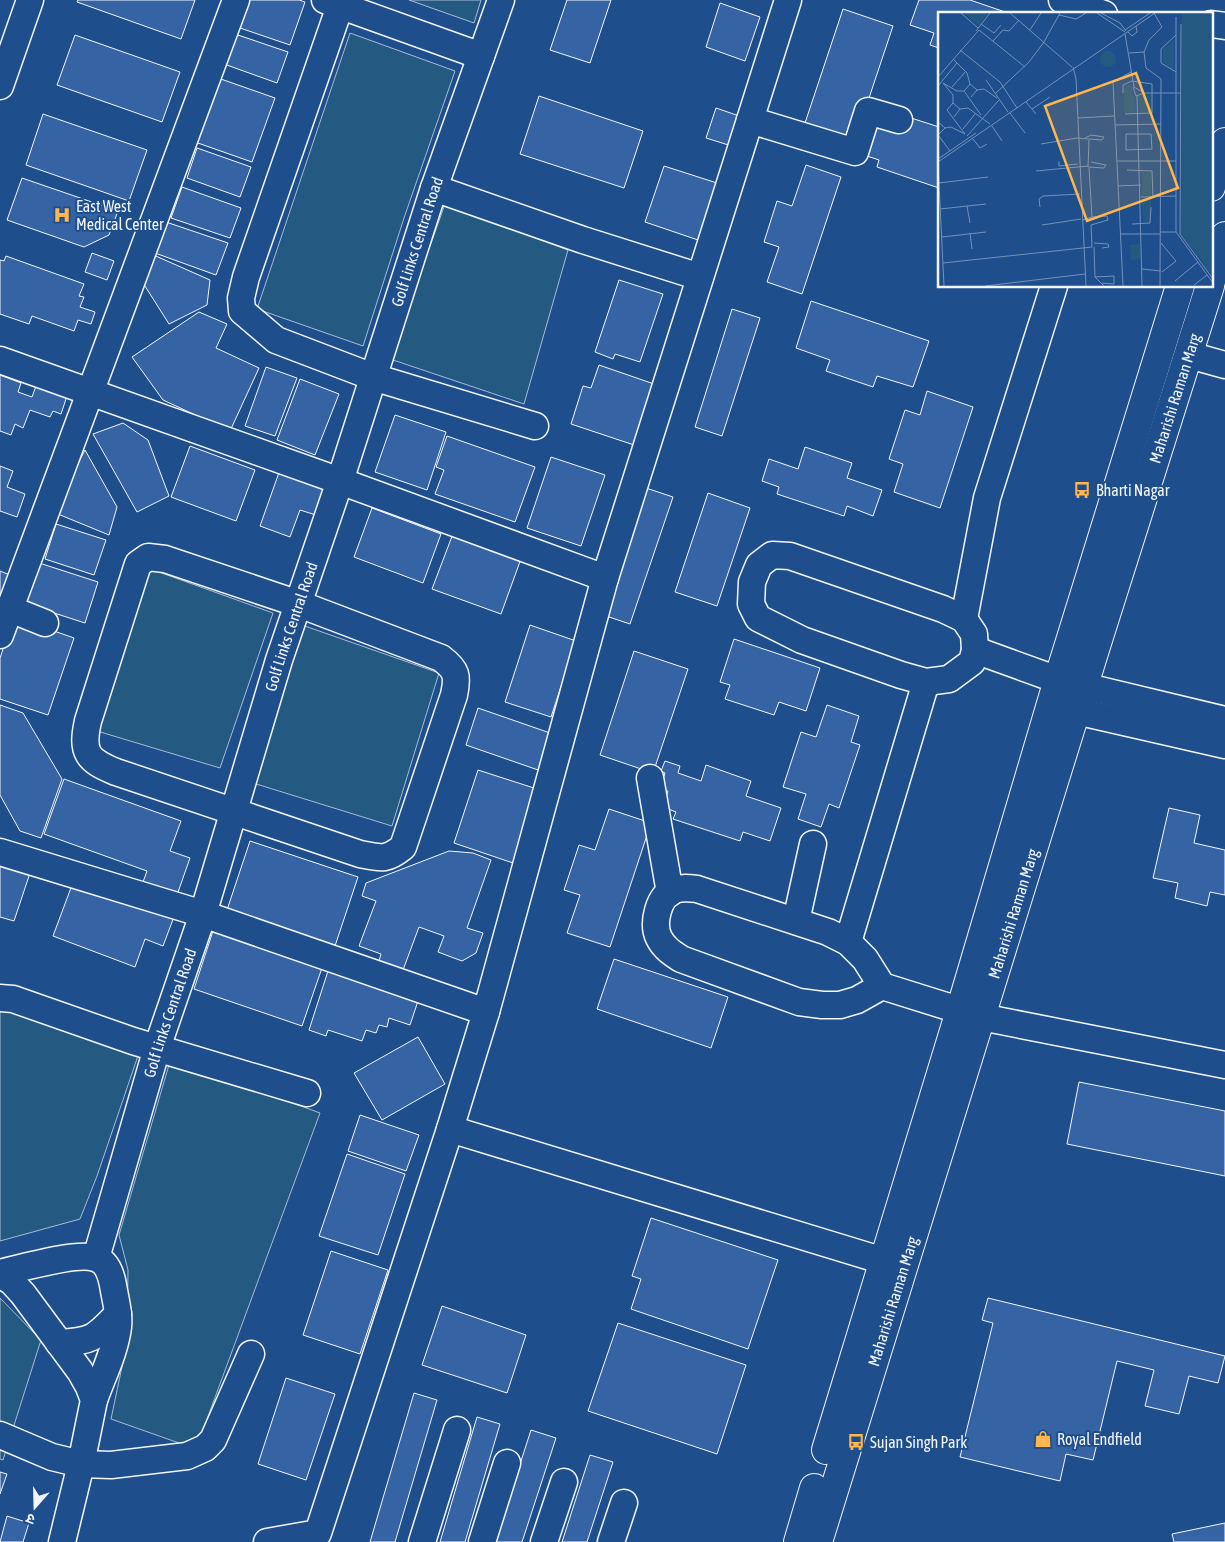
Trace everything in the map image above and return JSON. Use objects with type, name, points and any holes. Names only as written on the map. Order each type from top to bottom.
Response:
[{"type":"main road","points":[[1212,184],[1225,142]]},
{"type":"main road","points":[[1212,278],[1225,236]]},
{"type":"main road","name":"Maharishi Raman Marg","points":[[1073,693],[1179,288]]},
{"type":"main road","name":"Maharishi Raman Marg","points":[[818,1542],[971,1014],[1073,693],[1189,355],[1209,288]]},
{"type":"main road","name":"Maharishi Raman Marg","points":[[798,1542],[884,1262],[971,1014]]},
{"type":"street","points":[[0,86],[30,0]]},
{"type":"street","points":[[0,635],[236,0]]},
{"type":"street","name":"Golf Links Central Road","points":[[96,1258],[157,1048],[203,914],[280,660],[340,481],[434,188],[501,0]]},
{"type":"street","points":[[266,1542],[318,1533],[450,1129],[486,1012],[605,578],[788,0]]},
{"type":"street","points":[[1062,0],[1098,12]]},
{"type":"street","points":[[481,56],[332,3],[277,187],[246,277],[241,298],[242,311],[276,340],[373,377],[535,426]]},
{"type":"street","points":[[1212,24],[1225,26]]},
{"type":"street","points":[[750,120],[855,152],[868,111],[899,120]]},
{"type":"street","points":[[434,188],[583,240],[700,277]]},
{"type":"street","points":[[964,619],[987,498],[1053,288]]},
{"type":"street","points":[[1189,355],[1225,365]]},
{"type":"street","points":[[0,360],[605,578]]},
{"type":"street","points":[[772,555],[790,556],[942,609],[964,619],[974,634],[975,650],[972,662],[949,679],[926,682],[901,675],[802,640],[758,618],[751,604],[752,582],[759,564],[772,555]]},
{"type":"street","points":[[148,557],[165,559],[299,604],[442,658],[452,666],[458,680],[409,831],[402,847],[392,856],[378,858],[360,854],[234,812],[98,765],[88,754],[84,738],[88,721],[138,564],[148,557]]},
{"type":"street","points":[[10,609],[44,623]]},
{"type":"street","points":[[975,650],[1073,693],[1225,745]]},
{"type":"street","points":[[848,942],[926,682]]},
{"type":"street","points":[[1073,693],[1225,720]]},
{"type":"street","points":[[650,778],[670,893]]},
{"type":"street","points":[[796,921],[813,844]]},
{"type":"street","points":[[0,852],[203,914],[486,1012]]},
{"type":"street","points":[[882,986],[857,1000],[840,1005],[799,1002],[681,959],[666,948],[658,937],[655,923],[662,902],[672,891],[684,888],[697,889],[828,932],[848,942],[865,959],[882,986],[971,1014],[1225,1065]]},
{"type":"street","points":[[0,998],[13,1000],[132,1042],[307,1093]]},
{"type":"street","points":[[450,1129],[884,1262]]},
{"type":"street","points":[[0,1273],[79,1256],[96,1258],[106,1265],[111,1276],[118,1314],[118,1326],[115,1342],[94,1400],[62,1542]]},
{"type":"street","points":[[0,1273],[23,1294],[80,1372],[94,1400]]},
{"type":"street","points":[[59,1343],[87,1340],[100,1333],[118,1314]]},
{"type":"street","points":[[0,1434],[52,1458],[81,1464],[111,1465],[187,1456],[205,1448],[213,1440],[251,1354]]},
{"type":"street","points":[[422,1542],[457,1430]]},
{"type":"street","points":[[482,1542],[506,1463]]},
{"type":"street","points":[[544,1542],[564,1482]]},
{"type":"street","points":[[611,1542],[624,1503]]},
{"type":"shaded area","points":[[409,0],[481,0],[474,23]]},
{"type":"shaded area","points":[[350,33],[455,71],[404,218],[363,346],[257,309]]},
{"type":"shaded area","points":[[445,204],[568,250],[524,404],[390,359]]},
{"type":"shaded area","points":[[145,567],[273,613],[220,768],[97,731]]},
{"type":"shaded area","points":[[302,625],[439,673],[392,826],[253,783]]},
{"type":"shaded area","points":[[0,1000],[141,1047],[97,1176],[80,1219],[0,1241]]},
{"type":"shaded area","points":[[171,1058],[320,1113],[196,1449],[111,1419],[127,1343],[128,1270],[119,1235]]},
{"type":"shaded area","points":[[0,1298],[41,1340],[3,1460],[0,1459]]},
{"type":"building","points":[[78,0],[195,0],[181,39],[77,2]]},
{"type":"building","points":[[250,0],[299,0],[305,2],[290,45],[240,28]]},
{"type":"building","points":[[567,0],[611,0],[590,63],[550,50]]},
{"type":"building","points":[[919,0],[970,0],[1005,12],[938,12],[938,48],[930,45],[934,33],[910,25]]},
{"type":"building","points":[[720,3],[760,17],[745,61],[706,47]]},
{"type":"building","points":[[843,9],[893,26],[853,146],[803,129]]},
{"type":"building","points":[[235,34],[288,52],[277,83],[224,64]]},
{"type":"building","points":[[75,35],[180,72],[162,122],[57,85]]},
{"type":"building","points":[[218,78],[275,98],[252,162],[195,142]]},
{"type":"building","points":[[539,96],[643,131],[624,188],[520,154]]},
{"type":"building","points":[[716,108],[748,119],[738,148],[706,138]]},
{"type":"building","points":[[43,114],[147,150],[129,201],[26,165]]},
{"type":"building","points":[[905,116],[938,127],[938,188],[877,167],[879,160],[858,153],[869,120]]},
{"type":"building","points":[[197,148],[251,167],[240,197],[187,178]]},
{"type":"building","points":[[806,165],[841,177],[802,294],[767,282],[779,247],[764,242],[777,201],[792,206]]},
{"type":"building","points":[[664,166],[720,184],[701,241],[645,222]]},
{"type":"building","name":"East West Medical Center","points":[[22,178],[118,211],[109,235],[84,247],[7,220]]},
{"type":"building","points":[[182,187],[241,208],[230,238],[171,218]]},
{"type":"building","points":[[166,222],[228,243],[216,275],[155,253]]},
{"type":"building","points":[[92,253],[114,261],[107,280],[85,272]]},
{"type":"building","points":[[149,253],[210,280],[207,305],[169,324],[138,275]]},
{"type":"building","points":[[6,256],[84,284],[79,296],[84,297],[80,307],[95,312],[91,324],[78,320],[74,331],[32,316],[29,324],[0,314],[0,260],[4,261]]},
{"type":"building","points":[[619,280],[663,294],[640,362],[615,354],[613,359],[595,352]]},
{"type":"building","points":[[811,301],[929,341],[913,387],[877,376],[873,387],[826,371],[830,360],[796,348]]},
{"type":"building","points":[[732,309],[760,318],[722,436],[695,427]]},
{"type":"building","points":[[199,312],[227,324],[216,348],[259,368],[230,431],[163,400],[132,357]]},
{"type":"building","points":[[599,365],[654,384],[634,445],[571,424],[583,386],[591,388]]},
{"type":"building","points":[[266,367],[297,378],[275,436],[245,426]]},
{"type":"building","points":[[0,375],[21,383],[18,392],[32,397],[36,386],[67,396],[61,414],[53,411],[50,417],[30,410],[23,428],[15,424],[11,435],[0,431]]},
{"type":"building","points":[[300,379],[339,394],[315,455],[277,440]]},
{"type":"building","points":[[927,391],[973,407],[940,508],[894,492],[903,464],[889,459],[905,410],[920,415]]},
{"type":"building","points":[[395,415],[446,432],[427,490],[375,472]]},
{"type":"building","points":[[123,423],[148,440],[169,496],[137,512],[93,434]]},
{"type":"building","points":[[447,436],[535,467],[515,522],[435,494],[444,470],[436,467]]},
{"type":"building","points":[[190,446],[255,470],[236,521],[171,497]]},
{"type":"building","points":[[805,447],[852,463],[847,478],[882,490],[873,516],[847,506],[844,516],[777,494],[779,487],[762,481],[769,459],[798,469]]},
{"type":"building","points":[[85,450],[117,507],[109,535],[53,512]]},
{"type":"building","points":[[551,457],[605,475],[581,546],[527,528]]},
{"type":"building","points":[[282,464],[331,480],[319,516],[300,510],[290,537],[260,526]]},
{"type":"building","points":[[0,466],[13,471],[7,487],[25,494],[17,517],[0,511]]},
{"type":"building","points":[[643,487],[673,497],[630,624],[600,614]]},
{"type":"building","points":[[708,493],[750,508],[717,606],[675,592]]},
{"type":"building","points":[[372,508],[441,534],[423,583],[354,557]]},
{"type":"building","points":[[56,524],[106,540],[94,575],[45,559]]},
{"type":"building","points":[[454,531],[522,556],[501,614],[432,589]]},
{"type":"building","points":[[33,561],[98,582],[85,623],[20,602]]},
{"type":"building","points":[[0,571],[15,577],[0,605]]},
{"type":"building","points":[[14,617],[74,638],[48,715],[0,699],[0,658]]},
{"type":"building","points":[[530,625],[576,641],[551,717],[505,702]]},
{"type":"building","points":[[734,639],[820,668],[806,711],[779,702],[774,715],[725,699],[730,685],[720,682]]},
{"type":"building","points":[[634,651],[688,669],[653,773],[600,755]]},
{"type":"building","points":[[0,705],[23,713],[62,779],[41,838],[20,831],[0,795]]},
{"type":"building","points":[[827,705],[859,716],[851,742],[860,745],[839,808],[829,804],[821,827],[798,819],[806,794],[783,787],[801,732],[816,737]]},
{"type":"building","points":[[478,708],[553,734],[541,771],[466,745]]},
{"type":"building","points":[[665,761],[680,766],[678,773],[701,781],[706,765],[751,781],[746,796],[781,808],[770,841],[743,832],[740,841],[673,819],[676,812],[663,807],[668,791],[660,789],[665,773],[661,771]]},
{"type":"building","points":[[478,770],[540,790],[516,864],[454,843]]},
{"type":"building","points":[[64,779],[181,821],[170,851],[190,858],[177,895],[143,882],[147,871],[44,834]]},
{"type":"building","points":[[1169,808],[1200,815],[1194,843],[1225,850],[1225,895],[1210,892],[1207,906],[1175,898],[1178,883],[1153,878]]},
{"type":"building","points":[[609,809],[651,823],[610,947],[567,933],[580,895],[564,890],[579,845],[595,850]]},
{"type":"building","points":[[250,841],[358,877],[334,949],[226,913]]},
{"type":"building","points":[[449,851],[473,853],[491,860],[467,928],[483,933],[476,953],[462,961],[438,952],[444,936],[419,927],[403,970],[379,961],[381,954],[359,946],[376,901],[362,896],[366,883]]},
{"type":"building","points":[[0,863],[30,873],[14,921],[0,917]]},
{"type":"building","points":[[75,877],[175,914],[163,946],[145,939],[135,967],[53,936]]},
{"type":"building","points":[[215,925],[324,962],[302,1026],[194,989]]},
{"type":"building","points":[[614,959],[728,997],[711,1048],[597,1009]]},
{"type":"building","points":[[328,971],[418,1001],[410,1025],[389,1018],[387,1027],[379,1025],[376,1033],[366,1030],[362,1041],[328,1030],[326,1036],[309,1030]]},
{"type":"building","points":[[418,1037],[445,1084],[382,1120],[354,1073]]},
{"type":"building","points":[[1079,1082],[1225,1111],[1225,1176],[1067,1144]]},
{"type":"building","points":[[360,1115],[419,1135],[406,1171],[348,1151]]},
{"type":"building","points":[[347,1154],[405,1174],[378,1255],[319,1236]]},
{"type":"building","points":[[651,1218],[778,1260],[748,1349],[631,1309],[641,1279],[632,1276]]},
{"type":"building","points":[[331,1251],[388,1270],[360,1354],[303,1335]]},
{"type":"building","points":[[988,1298],[1225,1356],[1218,1383],[1189,1376],[1179,1414],[1145,1406],[1154,1370],[1117,1361],[1093,1460],[1066,1454],[1060,1481],[960,1457],[993,1323],[982,1320]]},
{"type":"building","points":[[442,1306],[526,1335],[507,1393],[422,1365]]},
{"type":"building","points":[[618,1323],[746,1365],[717,1454],[588,1411]]},
{"type":"building","points":[[286,1378],[335,1394],[306,1480],[258,1464]]},
{"type":"building","points":[[414,1393],[437,1400],[395,1542],[370,1542]]},
{"type":"building","points":[[477,1417],[500,1424],[465,1542],[440,1542]]},
{"type":"building","points":[[531,1430],[556,1438],[522,1542],[495,1542]]},
{"type":"building","points":[[590,1455],[613,1462],[587,1542],[562,1542]]},
{"type":"building","points":[[0,1472],[7,1474],[0,1494]]},
{"type":"building","points":[[7,1516],[29,1523],[23,1542],[0,1542]]},
{"type":"building","points":[[1225,1523],[1225,1542],[1174,1542],[1172,1534]]},
{"type":"place","name":"East West Medical Center","points":[[62,215]]},
{"type":"place","name":"Bharti Nagar","points":[[1082,490]]},
{"type":"place","name":"Royal Endfield","points":[[1043,1439]]},
{"type":"place","name":"Sujan Singh Park","points":[[856,1442]]}]
